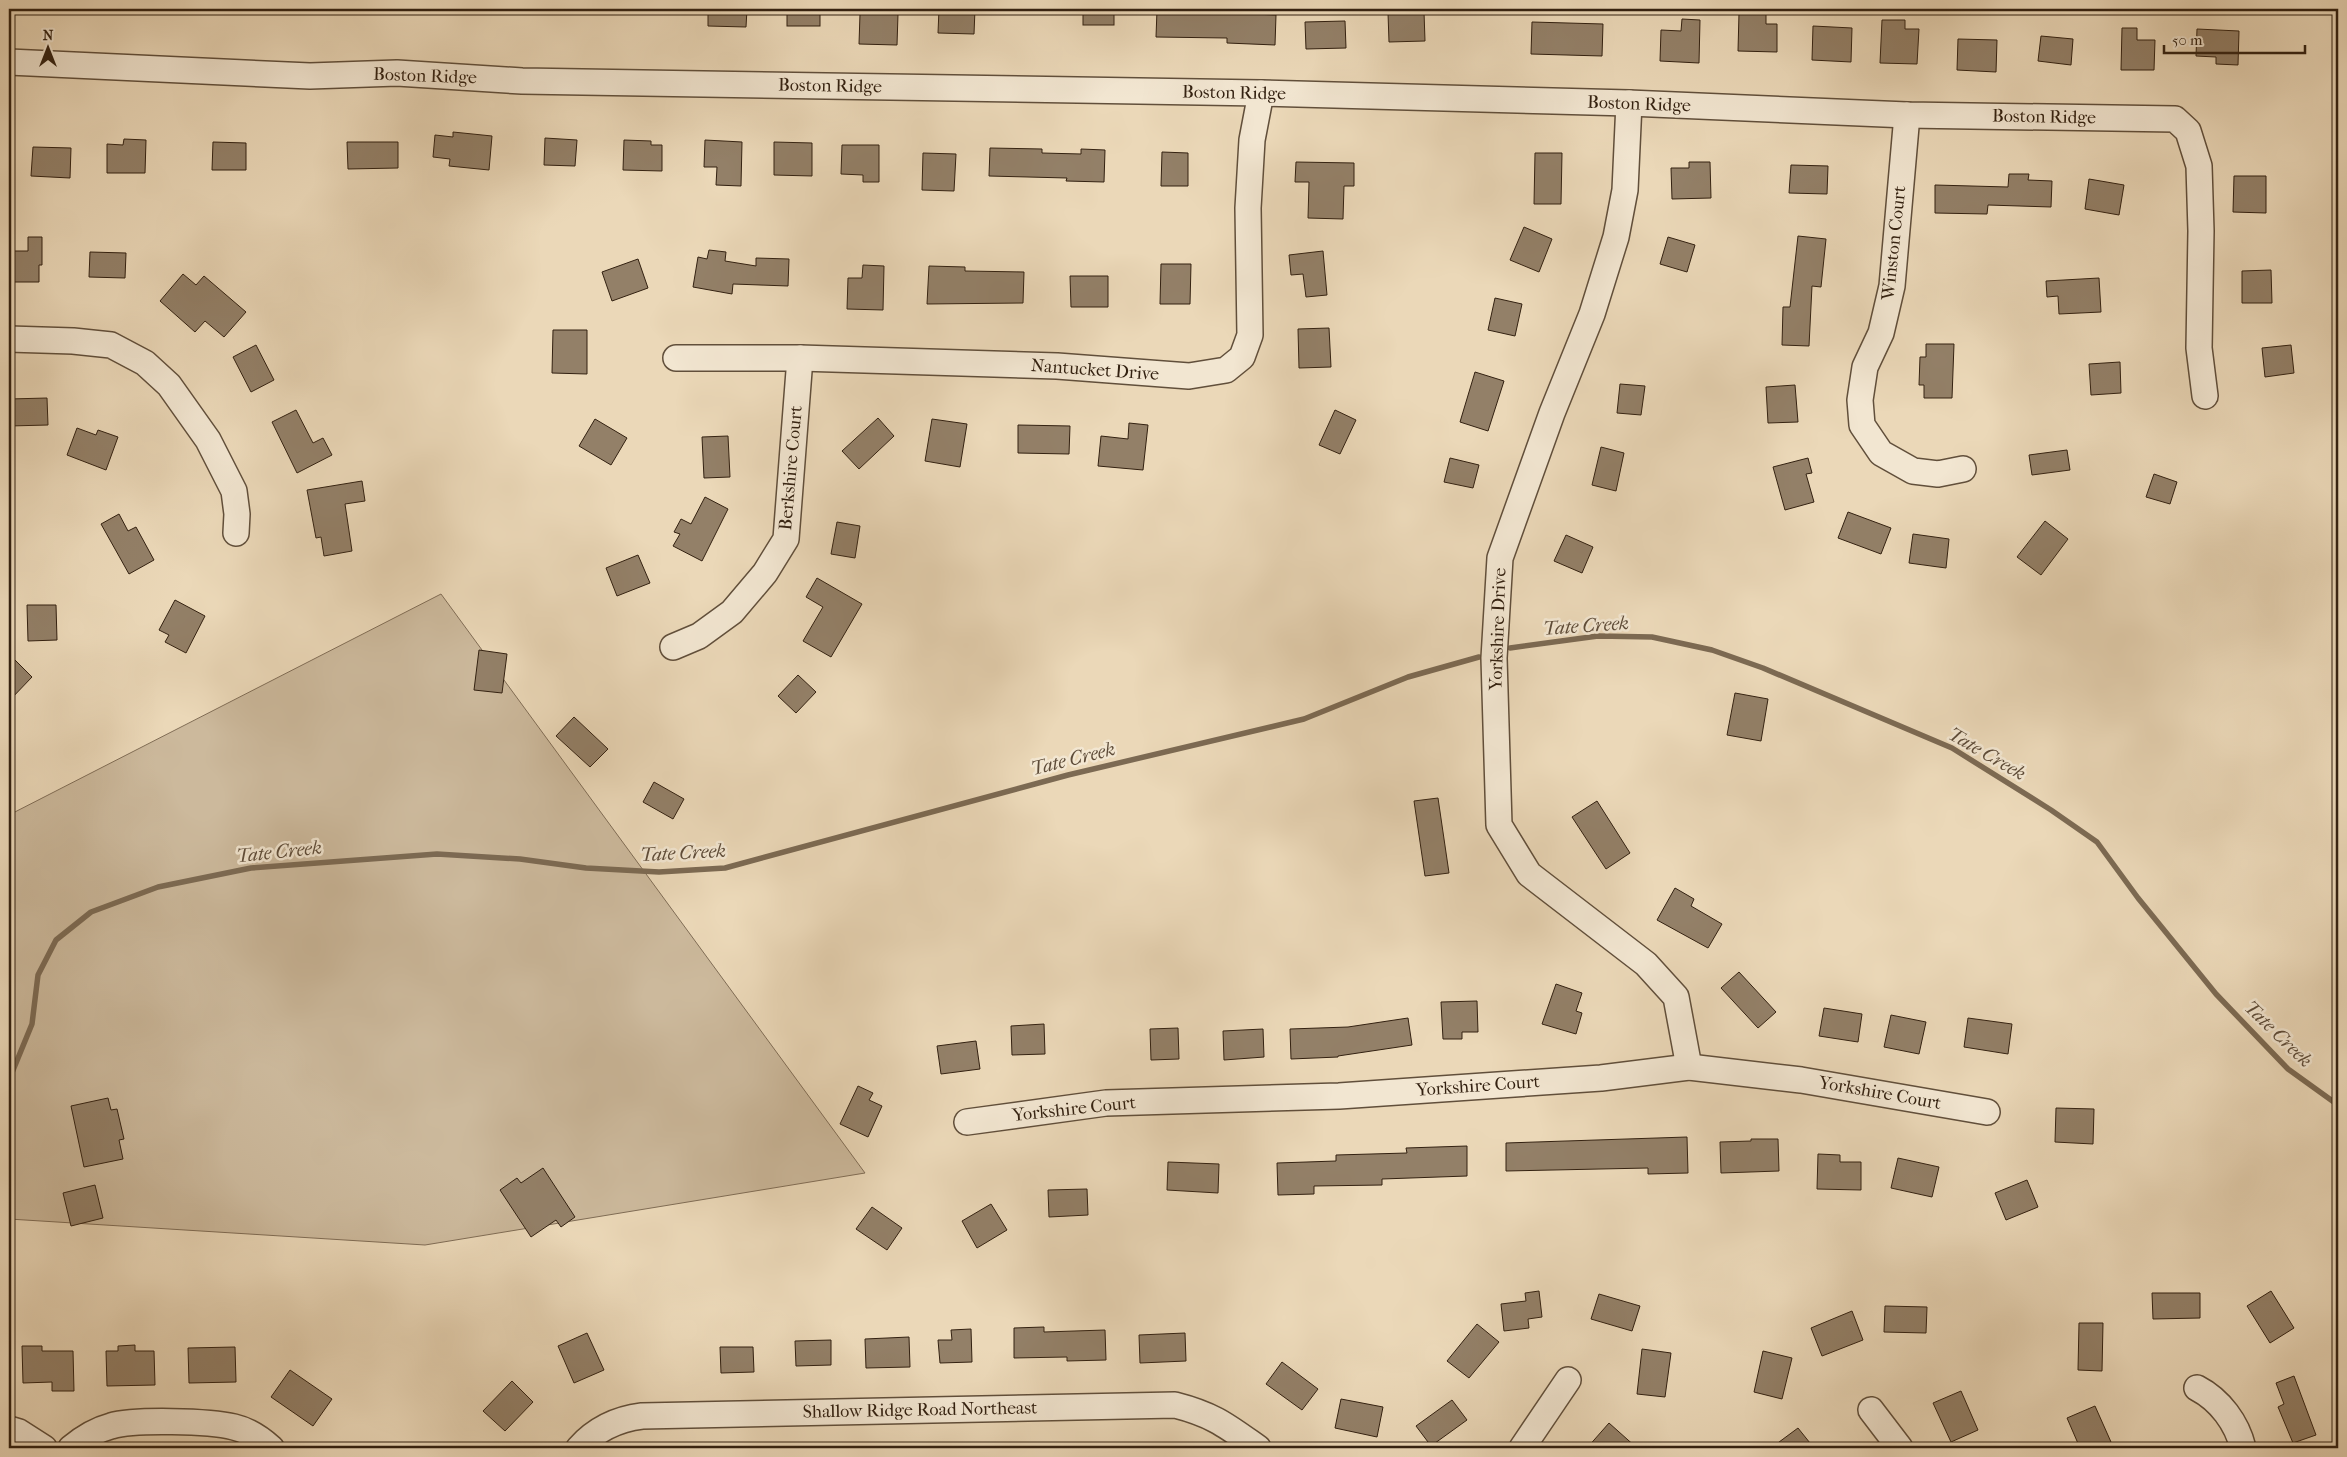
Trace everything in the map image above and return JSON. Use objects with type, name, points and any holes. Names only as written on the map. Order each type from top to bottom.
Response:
[{"type":"street","name":"Boston Ridge","points":[[9,62],[310,76],[398,73],[522,81],[1261,93],[1629,103],[1907,115],[2175,119],[2188,131],[2199,166],[2201,232],[2199,348],[2205,396]]},
{"type":"street","name":"Nantucket Drive","points":[[676,358],[800,358],[1057,366],[1189,376],[1226,370],[1242,358],[1250,335],[1248,208],[1252,140],[1261,93]]},
{"type":"street","name":"Yorkshire Drive","points":[[1629,103],[1625,190],[1616,237],[1592,314],[1552,412],[1500,558],[1494,658],[1499,825],[1529,874],[1646,964],[1676,997],[1689,1067]]},
{"type":"street","name":"Winston Court","points":[[1907,115],[1892,286],[1881,333],[1866,368],[1860,400],[1862,425],[1881,453],[1913,471],[1938,474],[1963,469]]},
{"type":"street","points":[[9,339],[72,341],[110,345],[145,363],[169,385],[208,440],[234,491],[237,514],[236,533]]},
{"type":"street","name":"Berkshire Court","points":[[673,647],[698,636],[732,612],[765,573],[786,539],[800,358]]},
{"type":"street","name":"Yorkshire Court","points":[[966,1122],[1106,1103],[1339,1096],[1601,1078],[1689,1067],[1801,1080],[1987,1112]]},
{"type":"street","points":[[1522,1448],[1568,1380]]},
{"type":"street","points":[[2197,1388],[2213,1396],[2223,1409],[2240,1435],[2243,1448]]},
{"type":"street","name":"Shallow Ridge Road Northeast","points":[[580,1448],[587,1439],[605,1427],[623,1419],[642,1416],[1175,1405],[1201,1412],[1223,1422],[1258,1448]]},
{"type":"street","points":[[1871,1410],[1900,1448]]},
{"type":"street","points":[[71,1448],[93,1432],[112,1425],[130,1423],[210,1423],[236,1427],[252,1434],[271,1448]]},
{"type":"street","points":[[9,1429],[19,1432],[44,1448]]},
{"type":"shaded area","points":[[441,594],[865,1173],[425,1245],[9,1219],[9,815]]},
{"type":"building","points":[[708,9],[747,9],[746,27],[708,26]]},
{"type":"building","points":[[787,9],[820,9],[820,26],[787,26]]},
{"type":"building","points":[[939,9],[975,9],[974,34],[938,33]]},
{"type":"building","points":[[1083,9],[1114,9],[1114,25],[1083,25]]},
{"type":"building","points":[[1157,10],[1276,15],[1275,45],[1227,43],[1227,38],[1156,37]]},
{"type":"building","points":[[1424,12],[1425,41],[1389,42],[1388,13]]},
{"type":"building","points":[[1739,13],[1766,13],[1766,24],[1777,24],[1777,52],[1738,51]]},
{"type":"building","points":[[860,14],[898,14],[897,45],[859,44]]},
{"type":"building","points":[[1682,19],[1700,20],[1699,63],[1660,61],[1661,30],[1681,31]]},
{"type":"building","points":[[1882,20],[1905,20],[1905,29],[1919,29],[1917,64],[1880,63]]},
{"type":"building","points":[[1345,21],[1346,48],[1306,49],[1305,22]]},
{"type":"building","points":[[1532,22],[1603,24],[1602,56],[1531,54]]},
{"type":"building","points":[[1813,26],[1852,28],[1851,62],[1812,60]]},
{"type":"building","points":[[2122,28],[2137,28],[2137,40],[2155,40],[2154,70],[2121,70]]},
{"type":"building","points":[[2197,29],[2239,31],[2238,65],[2216,64],[2216,57],[2196,56]]},
{"type":"building","points":[[2041,36],[2073,39],[2071,65],[2038,61]]},
{"type":"building","points":[[1958,39],[1997,40],[1996,72],[1957,70]]},
{"type":"building","points":[[453,132],[492,136],[489,170],[449,166],[450,159],[433,157],[435,135],[453,137]]},
{"type":"building","points":[[545,138],[577,140],[575,166],[544,165]]},
{"type":"building","points":[[124,139],[146,140],[145,173],[107,173],[107,144],[123,145]]},
{"type":"building","points":[[624,140],[651,141],[651,145],[662,145],[662,171],[623,170]]},
{"type":"building","points":[[705,140],[742,142],[741,186],[716,185],[717,167],[704,167]]},
{"type":"building","points":[[213,142],[246,143],[246,170],[212,170]]},
{"type":"building","points":[[347,142],[398,142],[398,168],[348,169]]},
{"type":"building","points":[[774,142],[812,143],[812,176],[774,175]]},
{"type":"building","points":[[842,145],[879,145],[879,182],[863,182],[863,175],[841,174]]},
{"type":"building","points":[[33,147],[71,148],[70,178],[31,176]]},
{"type":"building","points":[[990,148],[1042,149],[1042,153],[1081,154],[1081,149],[1105,150],[1104,182],[1066,181],[1067,178],[989,176]]},
{"type":"building","points":[[1162,152],[1188,153],[1188,186],[1161,186]]},
{"type":"building","points":[[923,153],[956,154],[954,191],[922,190]]},
{"type":"building","points":[[1535,153],[1562,153],[1561,204],[1534,204]]},
{"type":"building","points":[[1296,162],[1354,163],[1354,186],[1344,186],[1343,219],[1308,218],[1309,182],[1295,182]]},
{"type":"building","points":[[1689,162],[1710,162],[1711,198],[1672,199],[1671,168],[1689,168]]},
{"type":"building","points":[[1791,165],[1828,166],[1827,194],[1789,193]]},
{"type":"building","points":[[2009,174],[2029,174],[2028,180],[2052,181],[2051,207],[1988,205],[1987,214],[1935,213],[1935,185],[2008,187]]},
{"type":"building","points":[[2234,176],[2266,176],[2266,213],[2233,212]]},
{"type":"building","points":[[2089,179],[2124,185],[2119,215],[2085,209]]},
{"type":"building","points":[[1524,227],[1552,239],[1539,272],[1510,260]]},
{"type":"building","points":[[1798,236],[1826,239],[1821,287],[1812,286],[1809,346],[1782,345],[1783,307],[1790,307]]},
{"type":"building","points":[[28,237],[42,237],[42,265],[39,265],[39,282],[9,282],[9,251],[28,251]]},
{"type":"building","points":[[1668,237],[1695,245],[1687,272],[1660,264]]},
{"type":"building","points":[[709,250],[726,252],[725,261],[756,266],[756,258],[789,259],[788,286],[733,284],[732,294],[693,287],[698,257],[707,259]]},
{"type":"building","points":[[1323,251],[1327,295],[1306,297],[1303,274],[1291,275],[1289,255]]},
{"type":"building","points":[[90,252],[126,253],[125,278],[89,277]]},
{"type":"building","points":[[638,259],[648,288],[612,301],[602,272]]},
{"type":"building","points":[[1161,264],[1191,264],[1190,304],[1160,304]]},
{"type":"building","points":[[863,265],[884,266],[883,310],[847,309],[848,278],[862,278]]},
{"type":"building","points":[[929,266],[965,267],[965,271],[1024,272],[1023,303],[927,304]]},
{"type":"building","points":[[2271,270],[2272,303],[2242,303],[2242,271]]},
{"type":"building","points":[[183,274],[196,285],[204,276],[246,312],[224,337],[205,321],[195,332],[160,301]]},
{"type":"building","points":[[1070,276],[1108,276],[1108,307],[1071,307]]},
{"type":"building","points":[[2099,278],[2101,312],[2059,314],[2058,296],[2047,297],[2046,281]]},
{"type":"building","points":[[1495,298],[1522,304],[1515,336],[1488,330]]},
{"type":"building","points":[[1329,328],[1331,367],[1299,368],[1298,329]]},
{"type":"building","points":[[553,330],[587,330],[587,374],[552,373]]},
{"type":"building","points":[[1926,344],[1954,344],[1952,398],[1924,398],[1924,385],[1919,385],[1920,357],[1926,357]]},
{"type":"building","points":[[256,345],[274,380],[251,392],[233,357]]},
{"type":"building","points":[[2291,345],[2294,373],[2265,377],[2262,348]]},
{"type":"building","points":[[2120,362],[2121,393],[2091,395],[2089,364]]},
{"type":"building","points":[[1475,372],[1504,381],[1488,431],[1460,422]]},
{"type":"building","points":[[1620,384],[1645,386],[1641,415],[1617,413]]},
{"type":"building","points":[[1795,385],[1798,422],[1768,423],[1766,387]]},
{"type":"building","points":[[47,398],[48,425],[9,426],[9,399]]},
{"type":"building","points":[[296,410],[313,443],[323,438],[332,455],[297,473],[272,422]]},
{"type":"building","points":[[1335,410],[1356,420],[1340,454],[1319,445]]},
{"type":"building","points":[[878,418],[894,436],[859,469],[842,451]]},
{"type":"building","points":[[595,419],[627,438],[611,465],[579,446]]},
{"type":"building","points":[[932,419],[967,424],[960,467],[925,461]]},
{"type":"building","points":[[1129,423],[1148,425],[1143,470],[1098,466],[1101,436],[1128,439]]},
{"type":"building","points":[[1018,425],[1070,426],[1069,454],[1018,453]]},
{"type":"building","points":[[77,428],[96,435],[98,430],[118,437],[106,470],[67,455]]},
{"type":"building","points":[[728,436],[730,477],[704,478],[702,437]]},
{"type":"building","points":[[1601,447],[1624,453],[1616,491],[1592,485]]},
{"type":"building","points":[[2067,450],[2070,470],[2032,475],[2029,455]]},
{"type":"building","points":[[1450,458],[1479,465],[1473,488],[1444,482]]},
{"type":"building","points":[[1808,458],[1812,473],[1806,474],[1814,502],[1785,510],[1773,467]]},
{"type":"building","points":[[2154,474],[2177,482],[2170,504],[2146,497]]},
{"type":"building","points":[[362,481],[365,501],[345,504],[352,551],[324,556],[321,537],[316,538],[307,490]]},
{"type":"building","points":[[705,497],[728,509],[702,561],[673,546],[680,534],[674,532],[681,519],[691,524]]},
{"type":"building","points":[[1848,512],[1891,528],[1881,554],[1838,538]]},
{"type":"building","points":[[119,514],[128,531],[136,527],[154,560],[129,574],[101,524]]},
{"type":"building","points":[[2045,521],[2068,539],[2041,575],[2017,557]]},
{"type":"building","points":[[837,522],[860,526],[855,558],[831,554]]},
{"type":"building","points":[[1913,534],[1949,539],[1946,568],[1909,563]]},
{"type":"building","points":[[1566,535],[1593,547],[1582,573],[1554,561]]},
{"type":"building","points":[[638,555],[650,583],[617,596],[606,568]]},
{"type":"building","points":[[817,578],[862,604],[831,657],[803,641],[823,607],[806,597]]},
{"type":"building","points":[[175,600],[205,616],[186,653],[165,642],[169,635],[159,630]]},
{"type":"building","points":[[27,605],[56,605],[57,640],[28,641]]},
{"type":"building","points":[[479,650],[507,654],[502,693],[474,690]]},
{"type":"building","points":[[9,654],[32,677],[9,701]]},
{"type":"building","points":[[798,675],[816,692],[796,713],[778,696]]},
{"type":"building","points":[[1735,693],[1768,699],[1761,741],[1727,735]]},
{"type":"building","points":[[574,717],[608,749],[590,767],[556,736]]},
{"type":"building","points":[[654,782],[684,799],[673,819],[643,802]]},
{"type":"building","points":[[1438,798],[1449,873],[1425,876],[1414,801]]},
{"type":"building","points":[[1597,801],[1630,853],[1606,869],[1572,817]]},
{"type":"building","points":[[1675,888],[1694,899],[1691,906],[1722,924],[1708,948],[1657,920]]},
{"type":"building","points":[[1739,972],[1776,1012],[1758,1028],[1721,988]]},
{"type":"building","points":[[1556,984],[1582,993],[1576,1011],[1582,1013],[1576,1034],[1542,1024]]},
{"type":"building","points":[[1477,1001],[1478,1032],[1462,1032],[1462,1039],[1443,1039],[1441,1002]]},
{"type":"building","points":[[1824,1008],[1862,1014],[1858,1042],[1819,1036]]},
{"type":"building","points":[[1891,1015],[1926,1022],[1919,1054],[1884,1047]]},
{"type":"building","points":[[1408,1018],[1412,1045],[1338,1057],[1291,1059],[1290,1029],[1348,1027]]},
{"type":"building","points":[[1968,1018],[2012,1024],[2008,1054],[1964,1047]]},
{"type":"building","points":[[1044,1024],[1045,1054],[1012,1055],[1011,1026]]},
{"type":"building","points":[[1178,1028],[1179,1059],[1151,1060],[1150,1029]]},
{"type":"building","points":[[1263,1029],[1264,1057],[1224,1060],[1223,1031]]},
{"type":"building","points":[[976,1041],[980,1069],[941,1074],[937,1046]]},
{"type":"building","points":[[858,1086],[873,1093],[869,1100],[882,1106],[868,1137],[840,1124]]},
{"type":"building","points":[[108,1098],[111,1110],[117,1109],[124,1139],[119,1140],[123,1159],[84,1167],[71,1106]]},
{"type":"building","points":[[2056,1108],[2094,1109],[2093,1144],[2055,1142]]},
{"type":"building","points":[[1687,1137],[1688,1173],[1648,1174],[1648,1168],[1506,1171],[1506,1143]]},
{"type":"building","points":[[1751,1139],[1778,1139],[1779,1171],[1721,1173],[1720,1142],[1751,1141]]},
{"type":"building","points":[[1467,1146],[1467,1176],[1382,1179],[1382,1185],[1314,1186],[1314,1194],[1278,1195],[1277,1163],[1336,1161],[1336,1155],[1407,1153],[1406,1148]]},
{"type":"building","points":[[1818,1154],[1840,1155],[1840,1162],[1861,1162],[1861,1190],[1817,1189]]},
{"type":"building","points":[[1898,1158],[1939,1167],[1932,1197],[1891,1188]]},
{"type":"building","points":[[1168,1162],[1219,1164],[1218,1193],[1167,1190]]},
{"type":"building","points":[[543,1168],[575,1217],[561,1227],[556,1220],[531,1237],[500,1190],[517,1178],[521,1183]]},
{"type":"building","points":[[2027,1180],[2038,1207],[2006,1220],[1995,1193]]},
{"type":"building","points":[[95,1185],[103,1218],[71,1226],[63,1193]]},
{"type":"building","points":[[1087,1189],[1088,1215],[1049,1217],[1048,1190]]},
{"type":"building","points":[[991,1204],[1007,1230],[977,1248],[962,1221]]},
{"type":"building","points":[[872,1207],[902,1228],[887,1250],[856,1229]]},
{"type":"building","points":[[1539,1291],[1542,1317],[1528,1319],[1529,1328],[1504,1331],[1501,1304],[1526,1301],[1525,1293]]},
{"type":"building","points":[[2271,1291],[2294,1328],[2270,1343],[2247,1306]]},
{"type":"building","points":[[2152,1293],[2200,1293],[2200,1318],[2153,1319]]},
{"type":"building","points":[[1599,1294],[1640,1306],[1632,1331],[1591,1319]]},
{"type":"building","points":[[1885,1306],[1927,1307],[1926,1333],[1884,1332]]},
{"type":"building","points":[[1852,1311],[1863,1340],[1822,1356],[1811,1328]]},
{"type":"building","points":[[2079,1323],[2103,1323],[2102,1371],[2078,1370]]},
{"type":"building","points":[[1477,1324],[1499,1342],[1469,1378],[1447,1361]]},
{"type":"building","points":[[1044,1327],[1044,1332],[1105,1330],[1106,1360],[1067,1361],[1067,1357],[1014,1358],[1014,1328]]},
{"type":"building","points":[[971,1329],[972,1362],[940,1363],[938,1340],[952,1340],[951,1330]]},
{"type":"building","points":[[587,1333],[604,1370],[574,1383],[558,1346]]},
{"type":"building","points":[[1185,1333],[1186,1361],[1140,1363],[1139,1335]]},
{"type":"building","points":[[909,1337],[910,1367],[866,1368],[865,1339]]},
{"type":"building","points":[[831,1340],[831,1365],[796,1366],[795,1341]]},
{"type":"building","points":[[135,1345],[135,1351],[154,1351],[155,1385],[107,1386],[106,1351],[118,1351],[118,1346]]},
{"type":"building","points":[[22,1346],[42,1346],[42,1351],[73,1351],[74,1391],[52,1391],[52,1382],[23,1383]]},
{"type":"building","points":[[235,1347],[236,1382],[189,1383],[188,1348]]},
{"type":"building","points":[[720,1347],[753,1347],[754,1372],[721,1373]]},
{"type":"building","points":[[1642,1349],[1671,1353],[1665,1397],[1637,1394]]},
{"type":"building","points":[[1763,1351],[1792,1358],[1782,1399],[1754,1392]]},
{"type":"building","points":[[1282,1362],[1318,1389],[1302,1410],[1266,1384]]},
{"type":"building","points":[[290,1370],[332,1399],[313,1426],[271,1397]]},
{"type":"building","points":[[2294,1376],[2316,1435],[2293,1443],[2278,1407],[2284,1404],[2276,1383]]},
{"type":"building","points":[[512,1381],[533,1402],[505,1431],[483,1411]]},
{"type":"building","points":[[1961,1391],[1978,1430],[1951,1442],[1933,1403]]},
{"type":"building","points":[[1341,1399],[1383,1407],[1377,1437],[1335,1428]]},
{"type":"building","points":[[1452,1400],[1467,1420],[1431,1446],[1416,1426]]},
{"type":"building","points":[[2095,1406],[2111,1442],[2097,1448],[2080,1448],[2067,1418]]},
{"type":"building","points":[[1609,1423],[1637,1448],[1587,1448]]},
{"type":"building","points":[[1798,1428],[1814,1448],[1771,1448]]},
{"type":"waterway","name":"Tate Creek","points":[[1510,648],[1598,636],[1652,637],[1712,650],[1763,668],[1952,748],[2051,810],[2097,842],[2138,898],[2216,994],[2288,1069],[2338,1105]]},
{"type":"waterway","name":"Tate Creek","points":[[9,1080],[32,1024],[38,975],[56,940],[91,912],[158,887],[251,868],[437,854],[520,859],[586,868],[659,872],[725,868],[1068,775],[1304,719],[1408,677],[1479,657]]}]
